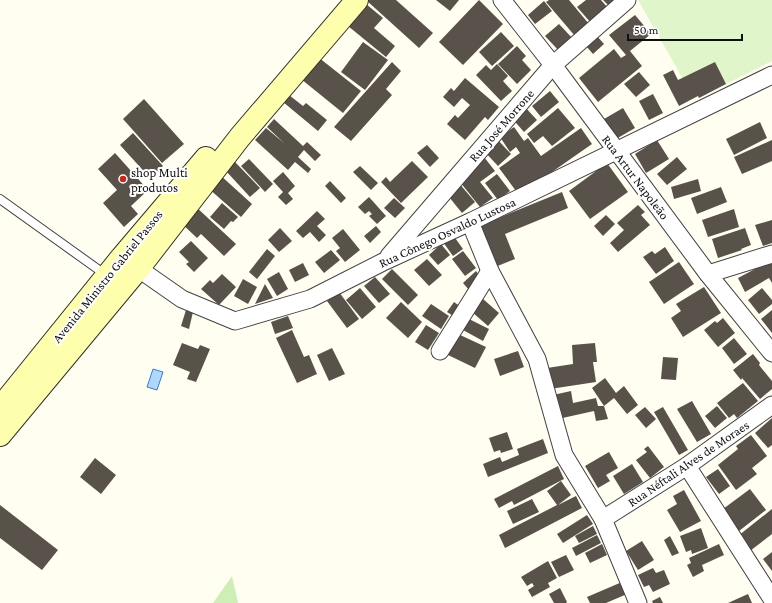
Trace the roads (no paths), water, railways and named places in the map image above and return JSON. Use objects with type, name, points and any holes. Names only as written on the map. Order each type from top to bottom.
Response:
[{"type":"main road","name":"Avenida Ministro Gabriel Passos","points":[[0,408],[106,276],[130,263],[304,53],[341,0]]},
{"type":"main road","points":[[304,53],[357,0]]},
{"type":"main road","points":[[0,435],[130,263]]},
{"type":"street","name":"Rua Artur Napoleão","points":[[502,0],[553,65],[616,152],[708,274],[772,353]]},
{"type":"street","name":"Rua José Morrone","points":[[384,261],[553,65],[627,0]]},
{"type":"street","name":"Rua Cônego Osvaldo Lustosa","points":[[130,263],[182,299],[236,320],[310,300],[384,261],[470,222],[772,75]]},
{"type":"street","points":[[470,222],[490,271],[537,359],[564,454],[603,519],[638,603]]},
{"type":"street","points":[[708,274],[772,254]]},
{"type":"street","points":[[440,351],[490,271]]},
{"type":"street","name":"Rua Néftali Alves de Moraes","points":[[603,519],[687,466],[772,406]]},
{"type":"street","points":[[687,466],[772,599]]},
{"type":"lane","points":[[0,199],[106,276]]},
{"type":"water","points":[[153,369],[163,372],[157,390],[147,387]]},
{"type":"place","name":"shop Multi produtos","points":[[123,179]]}]
